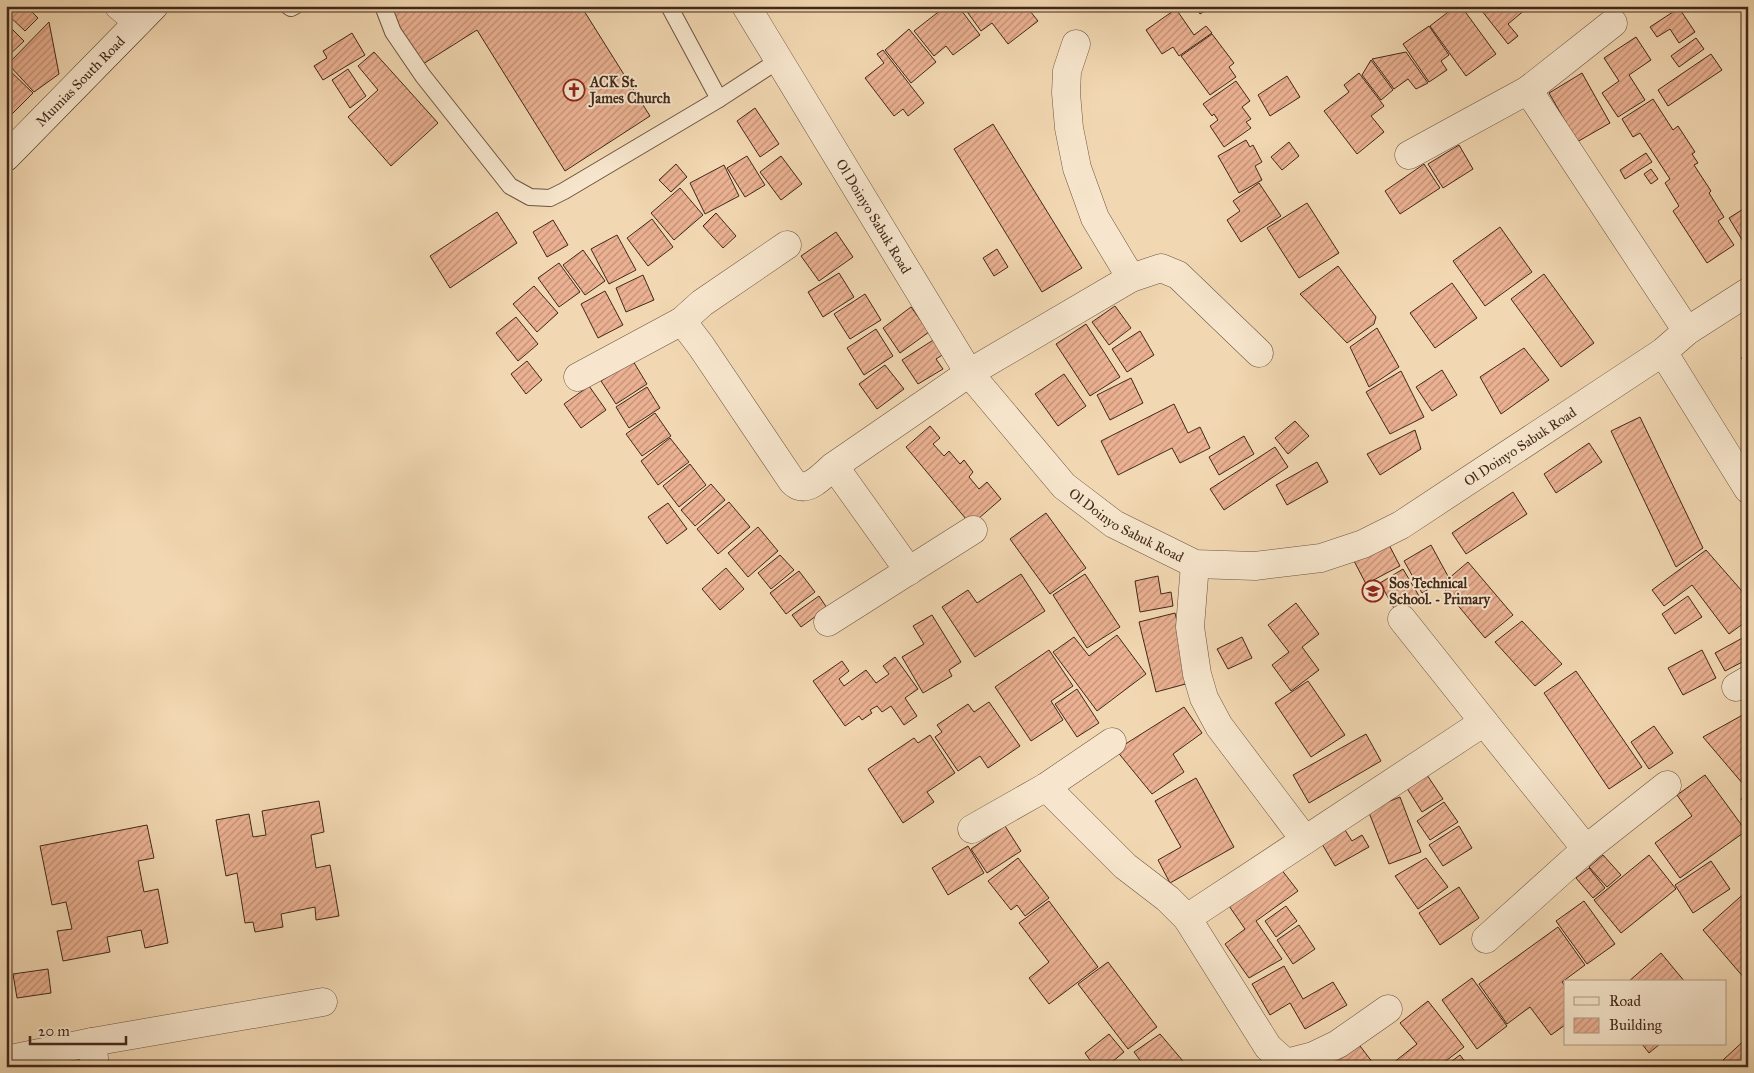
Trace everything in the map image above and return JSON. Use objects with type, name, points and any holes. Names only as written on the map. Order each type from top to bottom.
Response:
[{"type":"street","name":"Ol Doinyo Sabuk Road","points":[[746,6],[969,373],[1064,486],[1114,524],[1194,564],[1254,566],[1283,563],[1321,558],[1363,544],[1401,524],[1662,352],[1687,331],[1748,292]]},
{"type":"street","name":"Mumias South Road","points":[[6,157],[137,12]]},
{"type":"street","points":[[1409,156],[1528,90],[1613,23]]},
{"type":"street","points":[[1076,44],[1067,71],[1066,93],[1069,128],[1077,168],[1095,218],[1131,278]]},
{"type":"street","points":[[1528,90],[1687,331]]},
{"type":"street","points":[[578,377],[682,321],[702,303],[787,245]]},
{"type":"street","points":[[682,321],[792,481],[799,486],[812,484],[834,466],[969,373],[1131,278],[1161,268],[1178,275],[1259,353]]},
{"type":"street","points":[[1662,352],[1748,489]]},
{"type":"street","points":[[834,466],[909,571]]},
{"type":"street","points":[[828,622],[973,530]]},
{"type":"street","points":[[1194,564],[1190,627],[1197,674],[1204,698],[1219,726],[1305,840]]},
{"type":"street","points":[[1402,619],[1586,849]]},
{"type":"street","points":[[1187,918],[1484,722]]},
{"type":"street","points":[[972,829],[1046,786],[1112,742]]},
{"type":"street","points":[[1486,939],[1586,849],[1667,785]]},
{"type":"street","points":[[1046,786],[1118,860],[1168,899],[1187,918],[1268,1047],[1286,1063],[1313,1056],[1329,1048],[1388,1009]]},
{"type":"street","points":[[6,1060],[94,1054],[323,1002]]},
{"type":"lane","points":[[288,6],[291,8],[295,6]]},
{"type":"lane","points":[[383,6],[393,32],[423,76],[510,186],[530,197],[550,198],[564,191],[719,99],[779,60]]},
{"type":"lane","points":[[669,6],[719,99]]},
{"type":"building","points":[[6,6],[26,6],[38,18],[25,31],[6,13]]},
{"type":"building","name":"ACK St. James Church","points":[[394,6],[581,6],[650,116],[565,171],[477,30],[423,64],[389,10]]},
{"type":"building","points":[[946,6],[958,6],[980,35],[953,55],[946,46],[934,56],[914,31]]},
{"type":"building","points":[[963,6],[1026,6],[1038,21],[1008,44],[992,23],[981,31]]},
{"type":"building","points":[[1039,6],[1049,6],[1042,11]]},
{"type":"building","points":[[1195,6],[1213,6],[1200,14]]},
{"type":"building","points":[[1456,6],[1461,6],[1496,54],[1466,76],[1430,26]]},
{"type":"building","points":[[1478,6],[1523,6],[1526,9],[1508,24],[1518,36],[1508,44]]},
{"type":"building","points":[[1679,8],[1695,32],[1679,43],[1670,29],[1657,37],[1650,27]]},
{"type":"building","points":[[1176,9],[1194,35],[1206,26],[1212,33],[1179,56],[1173,47],[1162,54],[1146,30]]},
{"type":"building","points":[[49,22],[59,74],[34,92],[8,64]]},
{"type":"building","points":[[9,26],[24,41],[6,58],[6,28]]},
{"type":"building","points":[[1429,26],[1449,55],[1441,61],[1447,70],[1429,82],[1403,44]]},
{"type":"building","points":[[909,29],[936,62],[911,83],[885,50]]},
{"type":"building","points":[[352,33],[365,55],[323,80],[314,66],[327,58],[323,51]]},
{"type":"building","points":[[1212,34],[1234,63],[1229,67],[1236,77],[1210,95],[1181,56]]},
{"type":"building","points":[[1636,37],[1651,60],[1629,75],[1645,100],[1618,117],[1602,93],[1619,81],[1604,58]]},
{"type":"building","points":[[1696,38],[1704,49],[1679,67],[1671,56]]},
{"type":"building","points":[[883,50],[924,103],[908,116],[903,109],[894,116],[865,78],[884,63],[877,54]]},
{"type":"building","points":[[374,52],[438,123],[391,166],[348,117],[378,90],[358,66]]},
{"type":"building","points":[[1406,52],[1428,83],[1416,89],[1408,79],[1394,89],[1372,59]]},
{"type":"building","points":[[1711,54],[1722,70],[1668,106],[1658,90]]},
{"type":"building","points":[[1371,60],[1393,90],[1381,100],[1362,75]]},
{"type":"building","points":[[7,68],[33,93],[8,118],[6,116]]},
{"type":"building","points":[[348,69],[366,96],[350,108],[332,80]]},
{"type":"building","points":[[1359,73],[1384,106],[1371,116],[1384,132],[1357,154],[1324,111],[1349,92],[1344,85]]},
{"type":"building","points":[[1582,73],[1610,123],[1577,142],[1549,93]]},
{"type":"building","points":[[1287,76],[1300,97],[1270,116],[1258,95]]},
{"type":"building","points":[[1236,81],[1250,101],[1242,107],[1251,119],[1246,122],[1251,128],[1224,147],[1210,126],[1218,120],[1214,114],[1212,116],[1203,104]]},
{"type":"building","points":[[1653,99],[1673,130],[1678,126],[1695,152],[1692,154],[1698,163],[1694,165],[1711,191],[1709,193],[1724,217],[1718,221],[1734,245],[1707,263],[1673,211],[1679,206],[1665,183],[1670,179],[1640,133],[1633,137],[1622,119]]},
{"type":"building","points":[[755,108],[779,144],[760,157],[737,121]]},
{"type":"building","points":[[993,124],[1082,268],[1042,292],[954,149]]},
{"type":"building","points":[[1246,140],[1250,147],[1253,145],[1262,162],[1255,166],[1262,180],[1239,193],[1218,156]]},
{"type":"building","points":[[1289,142],[1299,156],[1282,170],[1271,157]]},
{"type":"building","points":[[1459,145],[1473,169],[1443,188],[1428,164]]},
{"type":"building","points":[[1646,153],[1652,162],[1625,179],[1620,170]]},
{"type":"building","points":[[747,156],[765,185],[745,197],[727,168]]},
{"type":"building","points":[[781,156],[802,184],[781,200],[760,172]]},
{"type":"building","points":[[676,164],[687,177],[671,192],[659,180]]},
{"type":"building","points":[[1424,164],[1440,188],[1400,214],[1385,191]]},
{"type":"building","points":[[724,165],[739,196],[705,214],[690,183]]},
{"type":"building","points":[[1651,169],[1658,179],[1651,184],[1644,174]]},
{"type":"building","points":[[1259,183],[1281,216],[1241,242],[1227,220],[1240,211],[1233,201]]},
{"type":"building","points":[[680,188],[703,215],[674,240],[651,213]]},
{"type":"building","points":[[1307,203],[1339,253],[1299,278],[1267,228]]},
{"type":"building","points":[[1748,206],[1748,241],[1744,243],[1729,218]]},
{"type":"building","points":[[497,212],[517,243],[450,288],[430,256]]},
{"type":"building","points":[[716,213],[736,236],[723,248],[703,226]]},
{"type":"building","points":[[652,219],[673,247],[648,266],[627,238]]},
{"type":"building","points":[[553,220],[568,245],[547,257],[533,232]]},
{"type":"building","points":[[1500,227],[1532,272],[1485,306],[1453,261]]},
{"type":"building","points":[[836,232],[853,257],[819,281],[801,256]]},
{"type":"building","points":[[617,235],[636,270],[609,284],[591,249]]},
{"type":"building","points":[[997,249],[1008,267],[994,276],[983,258]]},
{"type":"building","points":[[583,250],[605,281],[585,295],[563,265]]},
{"type":"building","points":[[559,263],[580,292],[559,307],[538,278]]},
{"type":"building","points":[[1338,266],[1376,317],[1374,324],[1347,343],[1300,294]]},
{"type":"building","points":[[839,273],[854,297],[823,317],[808,292]]},
{"type":"building","points":[[1544,274],[1594,343],[1561,367],[1511,299]]},
{"type":"building","points":[[643,275],[654,300],[626,312],[616,288]]},
{"type":"building","points":[[1452,283],[1477,318],[1435,348],[1410,313]]},
{"type":"building","points":[[534,286],[558,313],[537,332],[513,304]]},
{"type":"building","points":[[605,291],[623,325],[598,338],[581,304]]},
{"type":"building","points":[[865,294],[881,320],[850,339],[834,314]]},
{"type":"building","points":[[1115,306],[1131,328],[1109,345],[1092,322]]},
{"type":"building","points":[[911,307],[929,332],[900,353],[883,328]]},
{"type":"building","points":[[516,317],[538,344],[518,361],[496,333]]},
{"type":"building","points":[[1086,324],[1120,377],[1090,396],[1056,344]]},
{"type":"building","points":[[1377,328],[1399,367],[1369,387],[1350,347]]},
{"type":"building","points":[[876,329],[893,356],[864,375],[847,348]]},
{"type":"building","points":[[1140,331],[1154,355],[1127,372],[1112,349]]},
{"type":"building","points":[[938,337],[947,352],[936,359],[943,369],[918,384],[902,360]]},
{"type":"building","points":[[1524,348],[1549,380],[1501,414],[1480,377]]},
{"type":"building","points":[[1748,353],[1748,366],[1741,358]]},
{"type":"building","points":[[527,361],[542,380],[526,394],[511,374]]},
{"type":"building","points":[[633,361],[647,384],[616,404],[601,381]]},
{"type":"building","points":[[885,365],[904,389],[877,409],[859,384]]},
{"type":"building","points":[[1442,370],[1457,395],[1432,411],[1416,387]]},
{"type":"building","points":[[1401,371],[1424,417],[1390,434],[1366,392]]},
{"type":"building","points":[[1064,374],[1086,406],[1058,426],[1035,394]]},
{"type":"building","points":[[1131,378],[1143,403],[1110,420],[1097,395]]},
{"type":"building","points":[[589,386],[606,410],[581,428],[564,404]]},
{"type":"building","points":[[647,387],[660,408],[629,428],[616,407]]},
{"type":"building","points":[[1174,404],[1188,433],[1200,427],[1210,448],[1180,463],[1172,448],[1118,475],[1101,441]]},
{"type":"building","points":[[655,413],[671,436],[642,456],[626,434]]},
{"type":"building","points":[[1640,417],[1703,548],[1676,567],[1611,431]]},
{"type":"building","points":[[1295,421],[1309,436],[1288,454],[1275,438]]},
{"type":"building","points":[[930,426],[940,438],[933,444],[944,456],[949,451],[960,464],[964,460],[973,472],[969,477],[979,489],[987,482],[1001,499],[971,525],[906,447]]},
{"type":"building","points":[[1415,430],[1421,449],[1380,475],[1367,454]]},
{"type":"building","points":[[1244,436],[1254,454],[1219,475],[1209,457]]},
{"type":"building","points":[[670,438],[689,462],[658,485],[641,461]]},
{"type":"building","points":[[1589,443],[1602,462],[1556,493],[1544,474]]},
{"type":"building","points":[[1275,447],[1288,467],[1224,510],[1210,489]]},
{"type":"building","points":[[1317,462],[1328,482],[1287,505],[1276,485]]},
{"type":"building","points":[[690,464],[706,485],[679,507],[663,486]]},
{"type":"building","points":[[711,484],[725,500],[695,526],[681,510]]},
{"type":"building","points":[[1513,492],[1527,514],[1466,554],[1452,533]]},
{"type":"building","points":[[729,502],[750,527],[718,554],[697,529]]},
{"type":"building","points":[[668,503],[687,529],[667,544],[648,517]]},
{"type":"building","points":[[1046,513],[1086,568],[1050,594],[1010,539]]},
{"type":"building","points":[[758,527],[778,551],[748,577],[728,553]]},
{"type":"building","points":[[1387,541],[1400,566],[1366,584],[1353,559]]},
{"type":"building","points":[[1431,545],[1449,578],[1422,593],[1404,561]]},
{"type":"building","points":[[1706,550],[1748,598],[1748,620],[1729,634],[1692,585],[1664,606],[1652,590]]},
{"type":"building","points":[[780,555],[794,570],[771,589],[758,573]]},
{"type":"building","points":[[1468,562],[1513,615],[1485,638],[1441,585]]},
{"type":"building","points":[[726,568],[744,589],[720,610],[702,589]]},
{"type":"building","points":[[1403,569],[1419,596],[1395,610],[1380,583]]},
{"type":"building","points":[[799,571],[815,592],[786,614],[770,593]]},
{"type":"building","points":[[1021,574],[1045,611],[975,657],[942,607],[968,590],[977,603]]},
{"type":"building","points":[[1085,574],[1120,627],[1087,648],[1053,595]]},
{"type":"building","points":[[1158,576],[1161,594],[1171,592],[1173,606],[1140,612],[1135,581]]},
{"type":"building","points":[[819,596],[827,608],[801,627],[792,615]]},
{"type":"building","points":[[1688,596],[1702,617],[1675,634],[1662,614]]},
{"type":"building","points":[[1296,603],[1319,634],[1302,647],[1319,670],[1291,691],[1272,665],[1289,652],[1268,625]]},
{"type":"building","points":[[1175,613],[1193,682],[1156,692],[1139,622]]},
{"type":"building","points":[[932,615],[961,662],[949,670],[952,676],[923,693],[902,657],[924,644],[913,626]]},
{"type":"building","points":[[1522,621],[1562,664],[1535,686],[1495,642]]},
{"type":"building","points":[[1117,635],[1146,674],[1097,711],[1053,652],[1074,637],[1089,656]]},
{"type":"building","points":[[1748,635],[1748,659],[1725,671],[1715,653]]},
{"type":"building","points":[[1242,637],[1252,658],[1228,669],[1217,649]]},
{"type":"building","points":[[1049,650],[1073,686],[1051,701],[1063,720],[1031,741],[995,687]]},
{"type":"building","points":[[1702,650],[1716,678],[1683,695],[1668,668]]},
{"type":"building","points":[[895,657],[918,689],[905,698],[917,716],[904,725],[891,706],[882,712],[877,706],[870,710],[872,713],[862,720],[859,716],[845,726],[813,681],[842,661],[849,671],[839,679],[844,686],[866,670],[876,683],[889,674],[883,666]]},
{"type":"building","points":[[1576,671],[1642,767],[1609,789],[1544,693]]},
{"type":"building","points":[[1308,681],[1345,735],[1311,757],[1275,703]]},
{"type":"building","points":[[1077,689],[1099,723],[1077,737],[1055,704]]},
{"type":"building","points":[[989,702],[1020,746],[988,768],[980,756],[958,771],[935,737],[942,732],[937,725],[968,704],[974,712]]},
{"type":"building","points":[[1184,707],[1202,733],[1173,754],[1184,772],[1152,794],[1116,750]]},
{"type":"building","points":[[1748,712],[1748,783],[1743,784],[1703,737]]},
{"type":"building","points":[[1654,726],[1673,753],[1649,769],[1631,742]]},
{"type":"building","points":[[1366,734],[1381,761],[1309,803],[1293,775]]},
{"type":"building","points":[[930,735],[955,773],[927,792],[934,802],[903,823],[868,769],[914,738],[918,743]]},
{"type":"building","points":[[1423,769],[1443,799],[1422,812],[1403,782]]},
{"type":"building","points":[[1705,775],[1746,831],[1680,878],[1655,843],[1692,816],[1677,795]]},
{"type":"building","points":[[1196,778],[1234,847],[1170,883],[1158,860],[1181,847],[1155,801]]},
{"type":"building","points":[[1748,795],[1748,809],[1741,799]]},
{"type":"building","points":[[1400,797],[1421,852],[1389,864],[1368,810]]},
{"type":"building","points":[[319,801],[324,832],[311,835],[316,868],[330,865],[339,916],[316,920],[315,907],[281,914],[283,927],[255,932],[253,922],[245,923],[237,873],[226,876],[216,820],[249,814],[253,837],[266,835],[262,811]]},
{"type":"building","points":[[1444,802],[1458,822],[1430,840],[1417,821]]},
{"type":"building","points":[[147,825],[154,858],[138,861],[144,892],[158,889],[168,943],[145,948],[141,930],[107,937],[110,952],[63,961],[57,931],[72,929],[66,902],[52,905],[40,846]]},
{"type":"building","points":[[1005,826],[1021,851],[987,873],[971,849]]},
{"type":"building","points":[[1459,826],[1472,848],[1443,866],[1429,845]]},
{"type":"building","points":[[1345,830],[1352,841],[1362,835],[1369,847],[1335,866],[1322,844]]},
{"type":"building","points":[[968,846],[984,873],[948,895],[932,868]]},
{"type":"building","points":[[1603,855],[1621,875],[1607,887],[1589,867]]},
{"type":"building","points":[[1649,855],[1676,889],[1621,933],[1594,900]]},
{"type":"building","points":[[1018,858],[1049,898],[1025,916],[1017,905],[1011,910],[988,881]]},
{"type":"building","points":[[1426,858],[1448,887],[1418,909],[1395,876]]},
{"type":"building","points":[[1711,861],[1730,889],[1693,913],[1675,885]]},
{"type":"building","points":[[1589,868],[1605,888],[1593,898],[1576,878]]},
{"type":"building","points":[[1281,869],[1298,891],[1256,921],[1282,959],[1249,978],[1225,944],[1245,929],[1229,906]]},
{"type":"building","points":[[1459,887],[1479,918],[1440,945],[1419,913]]},
{"type":"building","points":[[1748,890],[1748,976],[1745,979],[1703,930]]},
{"type":"building","points":[[1049,901],[1098,967],[1049,1004],[1029,978],[1049,962],[1019,923]]},
{"type":"building","points":[[1584,901],[1615,944],[1587,964],[1556,921]]},
{"type":"building","points":[[1286,906],[1297,921],[1276,937],[1265,921]]},
{"type":"building","points":[[1299,925],[1315,949],[1293,964],[1277,940]]},
{"type":"building","points":[[1558,927],[1585,965],[1562,982],[1564,985],[1564,1026],[1551,1035],[1530,1007],[1507,1024],[1479,984]]},
{"type":"building","points":[[1661,953],[1683,980],[1630,980]]},
{"type":"building","points":[[1108,962],[1157,1027],[1128,1049],[1078,984]]},
{"type":"building","points":[[1284,966],[1303,999],[1333,982],[1347,1005],[1305,1029],[1290,1003],[1270,1015],[1252,984]]},
{"type":"building","points":[[48,969],[51,993],[17,998],[13,974]]},
{"type":"building","points":[[1472,978],[1507,1026],[1477,1049],[1442,1000]]},
{"type":"building","points":[[1428,1001],[1464,1047],[1438,1067],[1388,1067],[1417,1044],[1400,1023]]},
{"type":"building","points":[[1109,1034],[1124,1052],[1106,1067],[1095,1067],[1085,1053]]},
{"type":"building","points":[[1160,1034],[1188,1067],[1145,1067],[1134,1052]]},
{"type":"building","points":[[1748,1037],[1748,1067],[1729,1067],[1723,1060]]},
{"type":"building","points":[[1357,1042],[1376,1067],[1326,1067]]},
{"type":"building","points":[[1644,1046],[1658,1046],[1649,1053]]},
{"type":"building","points":[[1460,1055],[1469,1067],[1444,1067]]},
{"type":"place","name":"ACK St. James Church","points":[[574,90]]},
{"type":"place","name":"Sos Technical School. - Primary","points":[[1373,591]]}]
